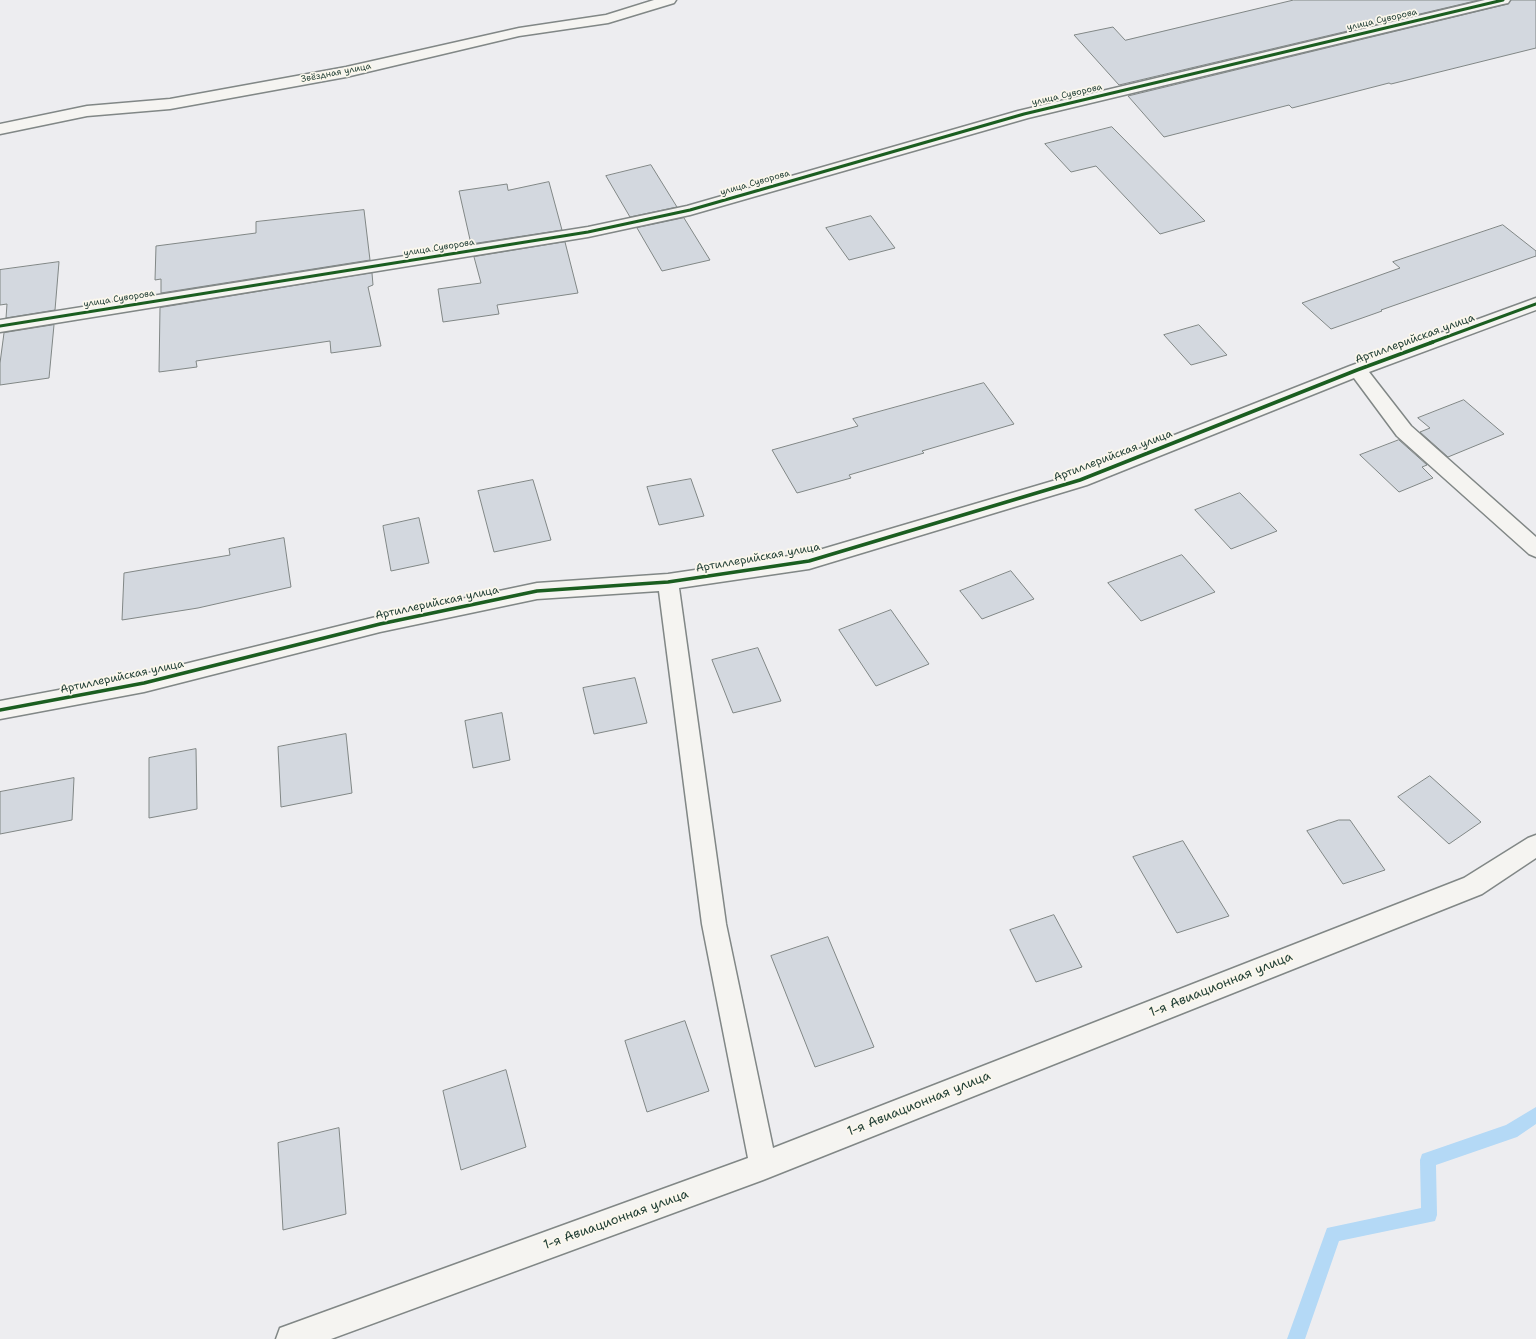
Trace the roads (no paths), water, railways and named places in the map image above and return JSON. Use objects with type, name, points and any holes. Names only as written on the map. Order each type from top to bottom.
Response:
[{"type":"street","name":"Звёздная улица","points":[[0,129],[87,111],[170,104],[346,72],[519,32],[608,19],[669,0]]},
{"type":"street","name":"улица Суворова","points":[[0,326],[588,232],[690,210],[1024,114],[1503,0]]},
{"type":"street","name":"Артиллерийская улица","points":[[0,710],[144,683],[380,624],[537,590],[668,582],[809,561],[1080,480],[1357,370],[1536,304]]},
{"type":"street","points":[[1357,370],[1404,431],[1536,550]]},
{"type":"street","points":[[668,582],[714,924],[763,1166]]},
{"type":"street","name":"1-я Авиационная улица","points":[[291,1339],[763,1166],[1473,886],[1536,845]]},
{"type":"waterway","points":[[1296,1339],[1333,1234],[1429,1215],[1428,1160],[1511,1131],[1536,1115]]}]
